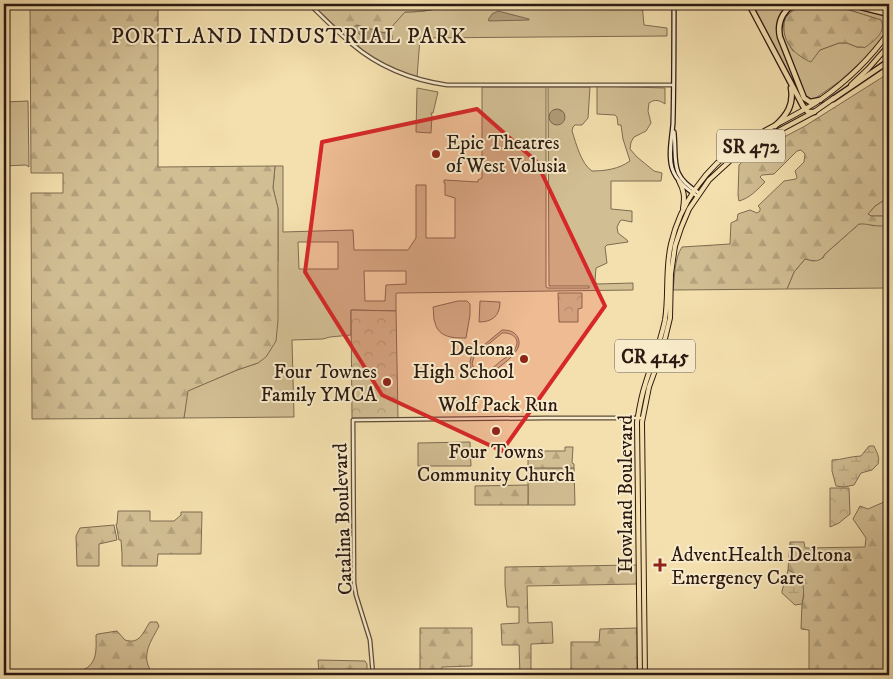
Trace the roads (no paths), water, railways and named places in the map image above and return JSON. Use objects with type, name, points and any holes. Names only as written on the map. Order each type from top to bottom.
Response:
[{"type":"highway","points":[[749,4],[805,110],[814,112]]},
{"type":"highway","points":[[794,4],[786,10],[781,18],[780,37],[804,98],[810,102],[820,100]]},
{"type":"highway","points":[[849,4],[889,14]]},
{"type":"highway","points":[[884,4],[889,5]]},
{"type":"highway","points":[[833,99],[889,61]]},
{"type":"highway","points":[[775,126],[785,116],[790,106],[792,95],[789,80]]},
{"type":"main road","points":[[674,4],[673,124],[677,169],[684,182],[694,192]]},
{"type":"main road","name":"SR 472","points":[[694,192],[709,172],[728,154],[742,144],[805,110],[842,83],[875,51],[889,32]]},
{"type":"main road","name":"SR 472","points":[[698,194],[709,180],[732,158],[814,112],[833,99],[861,76],[889,45]]},
{"type":"main road","points":[[673,124],[671,162],[673,171],[683,189],[682,212]]},
{"type":"main road","points":[[679,181],[698,194]]},
{"type":"main road","name":"CR 4145","points":[[682,212],[694,192]]},
{"type":"main road","name":"Howland Boulevard","points":[[645,675],[640,418],[662,352],[670,318],[672,262],[681,228],[698,194]]},
{"type":"main road","name":"Howland Boulevard","points":[[640,675],[637,453],[640,418],[644,386],[658,350],[665,318],[669,256],[673,236],[682,212]]},
{"type":"street","points":[[309,4],[342,36],[370,57],[393,70],[431,83],[447,85],[673,85]]},
{"type":"street","name":"Wolf Pack Run","points":[[353,420],[640,418]]},
{"type":"street","name":"Catalina Boulevard","points":[[353,420],[354,583],[371,647],[373,675]]},
{"type":"water","points":[[498,11],[529,20],[488,20],[492,14]]},
{"type":"water","points":[[357,25],[392,35],[392,40],[385,43],[376,40],[368,41],[353,27]]},
{"type":"water","points":[[554,109],[560,109],[565,114],[563,123],[554,125],[549,120],[549,114]]},
{"type":"place","name":"Epic Theatres of West Volusia","points":[[436,154]]},
{"type":"place","name":"Deltona High School","points":[[524,359]]},
{"type":"place","name":"Four Townes Family YMCA","points":[[387,382]]},
{"type":"place","name":"Four Towns Community Church","points":[[496,431]]},
{"type":"place","name":"AdventHealth Deltona Emergency Care","points":[[660,565]]},
{"type":"district","name":"PORTLAND INDUSTRIAL PARK","points":[[289,35]]}]
